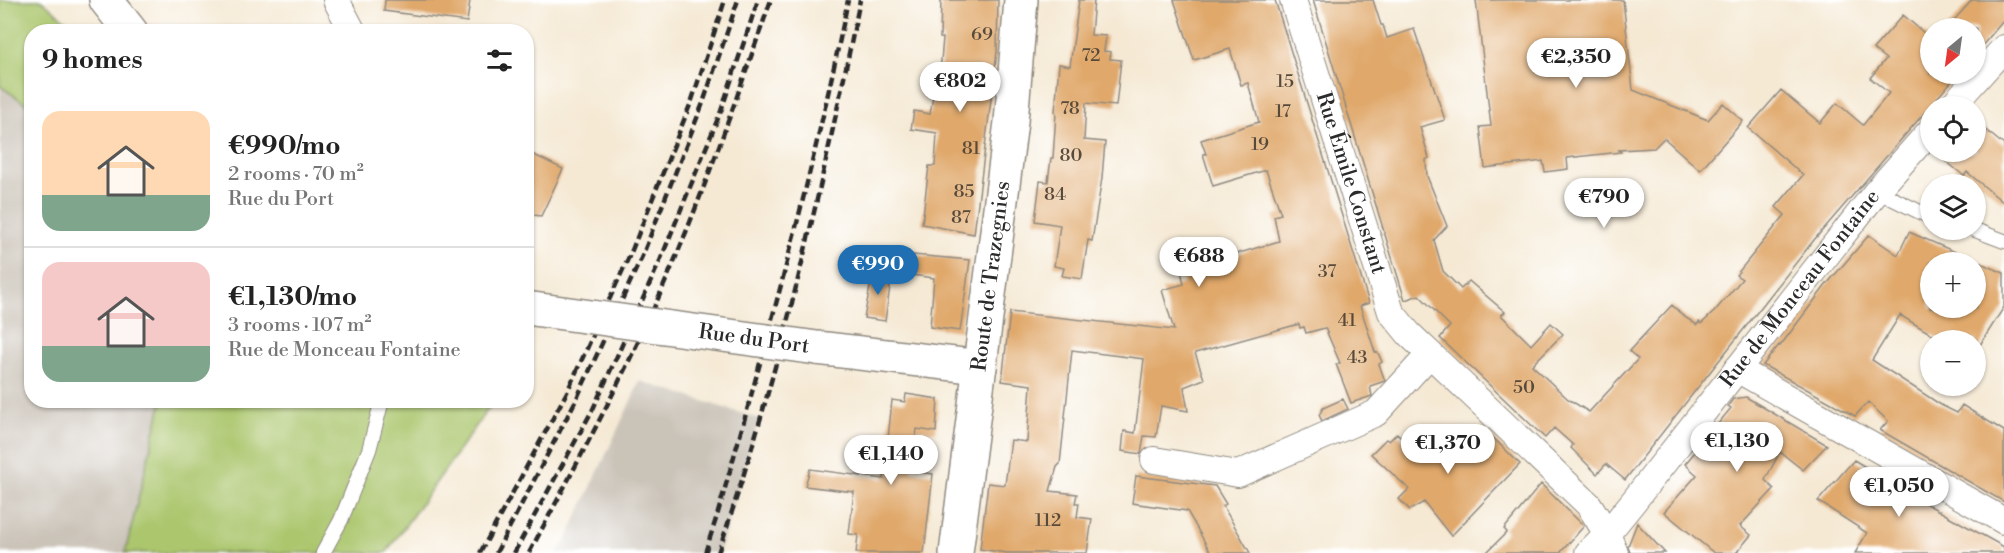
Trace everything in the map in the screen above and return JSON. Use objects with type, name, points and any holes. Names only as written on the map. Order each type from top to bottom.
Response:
[{"type":"main road","points":[[106,0],[125,24]]},
{"type":"main road","name":"Route de Trazegnies","points":[[956,553],[1011,122],[1021,0]]},
{"type":"main road","name":"Rue du Port","points":[[534,309],[817,348],[980,367]]},
{"type":"street","points":[[336,0],[349,24]]},
{"type":"street","name":"Rue Émile Constant","points":[[1293,0],[1391,312],[1408,334],[1590,505],[1611,543]]},
{"type":"street","points":[[1961,96],[2004,48]]},
{"type":"street","name":"Rue de Monceau Fontaine","points":[[1588,553],[1611,543],[1737,369],[1877,191],[1920,142]]},
{"type":"street","points":[[1154,460],[1238,474],[1376,413],[1430,354]]},
{"type":"street","points":[[1737,369],[2004,521]]},
{"type":"lane","points":[[1877,191],[1920,213]]},
{"type":"lane","points":[[1986,234],[2004,241]]},
{"type":"lane","points":[[323,553],[341,520],[369,450],[380,408]]},
{"type":"shaded area","points":[[0,86],[24,102],[24,408],[165,408],[127,553],[0,553]]},
{"type":"shaded area","points":[[640,381],[759,419],[719,553],[557,553],[566,541]]},
{"type":"green space","points":[[0,0],[42,0],[70,24],[24,24],[24,102],[0,86]]},
{"type":"green space","points":[[160,408],[489,408],[386,553],[125,553]]},
{"type":"building","points":[[385,0],[470,0],[467,22],[384,11]]},
{"type":"building","points":[[941,0],[998,0],[997,52],[974,234],[922,224],[929,166],[935,166],[937,133],[911,129],[914,111],[930,114],[937,72],[940,72],[943,38],[940,38]]},
{"type":"building","points":[[1079,0],[1094,0],[1091,35],[1106,36],[1104,51],[1111,52],[1110,59],[1121,60],[1116,106],[1086,103],[1084,140],[1105,142],[1092,241],[1088,240],[1082,279],[1062,276],[1064,268],[1054,266],[1060,225],[1035,221],[1040,181],[1048,182],[1051,158],[1053,158],[1059,64],[1070,66]]},
{"type":"building","points":[[1174,0],[1275,0],[1369,303],[1360,306],[1375,352],[1378,353],[1382,362],[1379,364],[1385,381],[1370,386],[1372,396],[1351,403],[1336,364],[1340,363],[1325,328],[1306,333],[1304,327],[1300,328],[1299,324],[1195,353],[1204,379],[1184,387],[1188,411],[1161,406],[1156,437],[1144,436],[1141,454],[1122,451],[1124,431],[1135,433],[1144,359],[1072,350],[1060,464],[1050,491],[1077,494],[1075,503],[1079,503],[1077,517],[1092,519],[1087,553],[1007,553],[980,549],[988,483],[1005,485],[1011,440],[1027,442],[1031,385],[1002,381],[1010,312],[1174,330],[1162,290],[1184,284],[1181,271],[1279,241],[1274,216],[1281,214],[1266,170],[1213,186],[1201,140],[1259,122],[1248,83],[1241,85],[1230,49],[1194,60]]},
{"type":"building","points":[[1313,0],[1373,0],[1387,38],[1414,29],[1445,120],[1420,127],[1429,158],[1426,160],[1427,176],[1447,226],[1434,240],[1443,271],[1461,289],[1469,281],[1505,312],[1501,315],[1531,345],[1551,323],[1563,334],[1532,365],[1568,399],[1589,412],[1638,359],[1629,351],[1672,305],[1697,325],[1714,312],[1742,279],[1736,275],[1785,215],[1776,207],[1803,175],[1748,128],[1781,90],[1820,123],[1837,103],[1863,125],[1889,93],[1870,78],[1886,59],[1873,49],[1903,15],[1920,29],[1920,84],[1949,84],[1939,96],[1920,96],[1920,118],[1814,240],[1625,480],[1606,464],[1597,474],[1571,448],[1573,445],[1554,428],[1545,438],[1440,338],[1450,326],[1419,295],[1405,300]]},
{"type":"building","points":[[1476,0],[1623,0],[1633,90],[1708,120],[1723,103],[1743,121],[1700,170],[1664,138],[1654,148],[1619,150],[1621,152],[1567,158],[1568,169],[1545,172],[1543,161],[1485,168],[1480,127],[1491,126]]},
{"type":"building","points":[[1972,0],[2004,0],[2004,20],[1986,41],[1986,18],[1956,18]]},
{"type":"building","points":[[1986,130],[2004,145],[2004,203],[1986,188],[1986,174],[1967,172],[1962,174],[1947,162],[1986,162]]},
{"type":"building","points":[[534,155],[563,169],[541,216],[534,215]]},
{"type":"building","points":[[1909,232],[1920,237],[1920,240],[1928,240],[1955,252],[1920,252],[1920,318],[1986,318],[1986,265],[2004,273],[2004,307],[1986,335],[1986,330],[1925,330],[1900,315],[1872,360],[1920,391],[1920,396],[1927,396],[1957,413],[1962,405],[2004,431],[2004,502],[1880,430],[1888,421],[1868,402],[1855,416],[1763,365],[1869,235],[1898,255]]},
{"type":"building","points":[[913,255],[970,260],[960,331],[930,327],[934,278],[911,275]]},
{"type":"building","points":[[873,271],[892,273],[885,321],[864,318]]},
{"type":"building","points":[[906,394],[938,399],[936,432],[917,429],[911,471],[933,474],[924,553],[856,553],[858,535],[849,534],[854,492],[805,486],[810,469],[884,479],[892,400],[905,402]]},
{"type":"building","points":[[1746,397],[1827,445],[1803,470],[1780,452],[1765,480],[1774,489],[1740,526],[1751,535],[1736,553],[1714,553],[1664,512],[1697,475],[1685,464],[1731,408],[1728,406],[1733,399]]},
{"type":"building","points":[[1343,399],[1348,409],[1322,421],[1319,415],[1323,408]]},
{"type":"building","points":[[1482,427],[1520,464],[1451,536],[1424,502],[1410,510],[1399,499],[1409,489],[1371,454],[1386,439],[1389,441],[1397,433],[1406,442],[1410,438],[1416,440],[1440,461],[1455,446],[1459,450]]},
{"type":"building","points":[[1854,460],[2004,547],[2004,553],[1855,553],[1867,533],[1818,501]]},
{"type":"building","points":[[1136,476],[1215,486],[1226,504],[1223,506],[1250,553],[1211,553],[1187,511],[1132,503]]},
{"type":"building","points":[[1541,484],[1584,526],[1560,553],[1486,553],[1507,532],[1504,529]]},
{"type":"building","points":[[1637,523],[1665,553],[1630,553],[1628,546]]},
{"type":"railway","points":[[480,553],[567,392],[632,250],[692,100],[725,0]]},
{"type":"railway","points":[[496,553],[577,398],[643,254],[703,103],[738,0]]},
{"type":"railway","points":[[514,553],[593,409],[660,261],[721,111],[758,0]]},
{"type":"railway","points":[[529,553],[604,410],[657,301],[712,166],[771,0]]},
{"type":"railway","points":[[705,553],[788,259],[820,130],[848,0]]},
{"type":"railway","points":[[718,553],[761,417],[798,279],[831,140],[860,0]]}]
